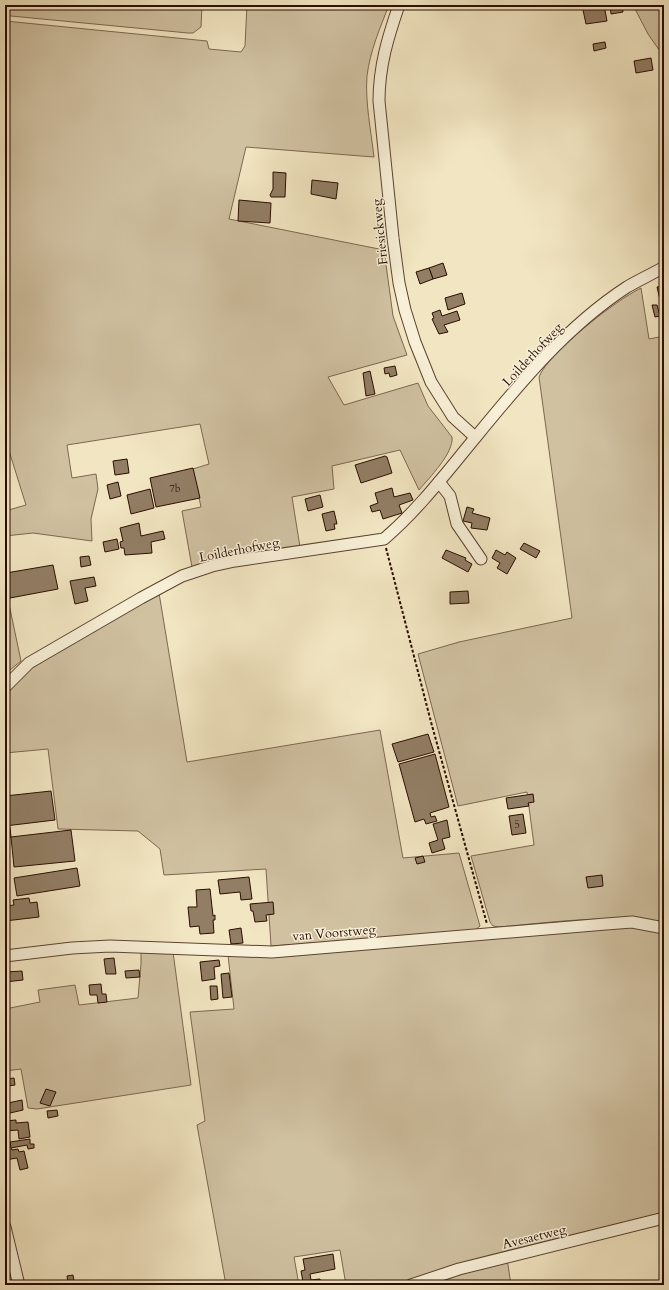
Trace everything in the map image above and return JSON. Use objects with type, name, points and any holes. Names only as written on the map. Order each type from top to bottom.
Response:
[{"type":"street","name":"Friesickweg","points":[[399,5],[385,45],[379,80],[379,101],[399,283],[415,342],[431,382],[453,417],[475,437]]},
{"type":"street","name":"Loilderhofweg","points":[[5,687],[29,663],[182,576],[224,564],[384,539],[399,526],[439,482],[475,437],[535,367],[568,334],[627,287],[664,267]]},
{"type":"street","points":[[439,482],[450,496],[457,524],[481,559]]},
{"type":"street","name":"van Voorstweg","points":[[5,956],[72,948],[110,946],[272,952],[632,922],[664,928]]},
{"type":"street","name":"Avesaetweg","points":[[411,1285],[458,1269],[664,1218]]},
{"type":"street","points":[[5,1227],[19,1285]]},
{"type":"path","points":[[384,539],[431,722],[489,933]]},
{"type":"shaded area","points":[[5,5],[202,5],[201,27],[193,33],[188,33],[11,16],[5,14]]},
{"type":"shaded area","points":[[247,5],[389,5],[373,49],[367,76],[368,106],[374,157],[246,147],[229,219],[384,250],[393,316],[407,355],[328,377],[344,405],[418,383],[428,406],[452,437],[452,443],[449,450],[440,465],[419,490],[400,450],[332,466],[334,489],[292,497],[300,547],[192,567],[182,511],[201,507],[193,469],[209,464],[200,424],[67,445],[72,478],[96,474],[98,489],[91,519],[92,541],[33,533],[5,536],[5,511],[26,505],[5,438],[5,21],[207,41],[209,49],[241,52],[245,46]]},
{"type":"shaded area","points":[[633,5],[664,5],[664,57],[648,34]]},
{"type":"shaded area","points":[[641,288],[649,339],[664,336],[664,923],[643,920],[602,919],[499,927],[493,926],[490,922],[471,856],[534,845],[527,792],[458,806],[418,654],[459,642],[572,618],[539,377],[555,355],[569,341],[600,315]]},
{"type":"shaded area","points":[[5,585],[21,661],[5,674]]},
{"type":"shaded area","points":[[159,593],[187,762],[380,730],[403,858],[459,853],[480,926],[474,931],[271,946],[266,869],[164,875],[160,849],[138,831],[58,829],[48,749],[5,753],[5,693],[18,676]]},
{"type":"shaded area","points":[[615,927],[641,928],[664,933],[664,1160],[662,1161],[664,1214],[449,1267],[394,1285],[346,1285],[340,1250],[294,1257],[299,1285],[226,1285],[197,1125],[205,1121],[190,1012],[234,1009],[228,955]]},
{"type":"shaded area","points":[[141,951],[173,952],[191,1085],[37,1109],[28,1108],[21,1069],[5,1071],[5,1009],[40,1002],[38,990],[75,985],[79,1005],[138,998]]},
{"type":"shaded area","points":[[507,1258],[511,1285],[444,1285],[444,1276]]},
{"type":"building","points":[[582,5],[604,5],[607,21],[586,24]]},
{"type":"building","points":[[610,5],[622,5],[623,12],[611,14]]},
{"type":"building","points":[[605,42],[606,48],[594,51],[593,44]]},
{"type":"building","points":[[651,58],[653,70],[636,73],[634,61]]},
{"type":"building","points":[[273,172],[286,173],[285,197],[271,197],[270,195],[273,189]]},
{"type":"building","points":[[312,180],[338,183],[336,199],[311,194]]},
{"type":"building","points":[[239,200],[271,203],[270,223],[238,221]]},
{"type":"building","points":[[443,263],[447,275],[433,279],[429,268]]},
{"type":"building","points":[[429,268],[433,279],[420,284],[416,272]]},
{"type":"building","points":[[664,286],[664,303],[661,304],[657,287]]},
{"type":"building","points":[[462,293],[465,304],[448,310],[445,298]]},
{"type":"building","points":[[652,305],[657,305],[660,316],[655,317]]},
{"type":"building","points":[[440,310],[442,316],[457,311],[460,320],[444,325],[448,332],[439,334],[432,319],[434,318],[432,313]]},
{"type":"building","points":[[395,366],[397,375],[390,377],[389,373],[385,374],[384,368]]},
{"type":"building","points":[[370,371],[375,394],[366,396],[363,373]]},
{"type":"building","points":[[385,456],[387,457],[392,473],[361,483],[355,465]]},
{"type":"building","points":[[127,459],[129,473],[115,475],[113,461]]},
{"type":"building","points":[[193,468],[200,498],[156,507],[150,478]]},
{"type":"building","points":[[118,482],[121,496],[110,499],[107,485]]},
{"type":"building","points":[[392,488],[394,497],[410,493],[413,500],[399,505],[402,513],[383,519],[380,510],[372,512],[370,506],[378,503],[375,493]]},
{"type":"building","points":[[150,489],[154,508],[131,514],[127,495]]},
{"type":"building","points":[[320,495],[323,507],[308,511],[305,499]]},
{"type":"building","points":[[467,507],[474,509],[472,513],[490,518],[487,530],[471,528],[472,523],[463,521]]},
{"type":"building","points":[[334,511],[337,524],[334,524],[335,529],[326,531],[322,514]]},
{"type":"building","points":[[139,523],[141,536],[163,531],[165,539],[151,542],[152,553],[125,555],[124,548],[121,548],[120,542],[123,541],[120,528]]},
{"type":"building","points":[[117,539],[119,549],[105,552],[103,542]]},
{"type":"building","points":[[524,543],[540,551],[536,558],[520,549]]},
{"type":"building","points":[[446,550],[466,558],[465,560],[472,564],[468,572],[442,558]]},
{"type":"building","points":[[496,550],[505,555],[507,552],[516,558],[507,574],[497,568],[500,563],[492,558]]},
{"type":"building","points":[[89,556],[91,565],[81,567],[80,557]]},
{"type":"building","points":[[53,565],[58,589],[10,598],[6,573]]},
{"type":"building","points":[[94,577],[96,586],[85,588],[88,601],[75,604],[70,581]]},
{"type":"building","points":[[468,591],[469,603],[450,604],[450,592]]},
{"type":"building","points":[[428,734],[434,752],[398,762],[392,744]]},
{"type":"building","points":[[435,754],[449,807],[430,813],[431,817],[435,816],[437,821],[426,824],[424,819],[415,822],[399,764]]},
{"type":"building","points":[[51,791],[55,820],[5,826],[5,796]]},
{"type":"building","points":[[533,794],[534,802],[528,803],[529,806],[508,809],[506,798]]},
{"type":"building","points":[[523,814],[526,833],[512,835],[509,816]]},
{"type":"building","points":[[447,820],[450,837],[442,839],[445,849],[432,853],[429,843],[438,840],[433,824]]},
{"type":"building","points":[[5,827],[10,827],[11,837],[5,838]]},
{"type":"building","points":[[71,830],[75,861],[14,867],[11,837]]},
{"type":"building","points":[[423,856],[425,862],[417,864],[415,858]]},
{"type":"building","points":[[77,868],[80,886],[17,896],[14,878]]},
{"type":"building","points":[[602,875],[603,886],[588,888],[586,877]]},
{"type":"building","points":[[249,877],[252,899],[241,900],[240,892],[220,894],[218,880]]},
{"type":"building","points":[[210,889],[213,916],[215,915],[215,920],[213,920],[214,933],[200,934],[199,926],[190,927],[188,907],[197,907],[196,890]]},
{"type":"building","points":[[29,898],[30,903],[37,902],[39,917],[5,921],[5,906],[14,905],[13,900]]},
{"type":"building","points":[[273,902],[274,914],[266,915],[267,921],[255,922],[250,904]]},
{"type":"building","points":[[241,928],[243,943],[231,944],[229,930]]},
{"type":"building","points":[[114,958],[116,974],[106,974],[104,959]]},
{"type":"building","points":[[219,960],[220,966],[214,967],[215,979],[202,981],[200,962]]},
{"type":"building","points":[[5,969],[6,972],[22,971],[23,980],[5,982]]},
{"type":"building","points":[[139,970],[140,977],[126,978],[125,971]]},
{"type":"building","points":[[229,973],[232,997],[223,998],[221,974]]},
{"type":"building","points":[[101,984],[102,994],[106,994],[107,1002],[98,1003],[97,995],[90,995],[89,985]]},
{"type":"building","points":[[210,986],[217,986],[218,999],[211,1000]]},
{"type":"building","points":[[14,1078],[15,1085],[8,1086],[7,1079]]},
{"type":"building","points":[[5,1087],[8,1103],[22,1100],[23,1110],[10,1113],[9,1108],[5,1109]]},
{"type":"building","points":[[46,1089],[56,1092],[50,1106],[40,1103]]},
{"type":"building","points":[[57,1110],[58,1116],[48,1118],[47,1111]]},
{"type":"building","points":[[16,1120],[16,1123],[28,1122],[30,1137],[19,1139],[18,1130],[5,1131],[5,1121]]},
{"type":"building","points":[[30,1139],[30,1144],[34,1144],[34,1148],[28,1149],[27,1145],[11,1148],[12,1150],[18,1149],[19,1152],[24,1151],[28,1168],[20,1170],[17,1158],[5,1160],[5,1148],[11,1147],[10,1142]]},
{"type":"building","points":[[333,1254],[335,1269],[310,1274],[311,1280],[320,1279],[321,1285],[308,1285],[307,1281],[303,1282],[301,1271],[305,1270],[303,1259]]},
{"type":"building","points":[[73,1275],[74,1281],[68,1282],[67,1276]]}]
